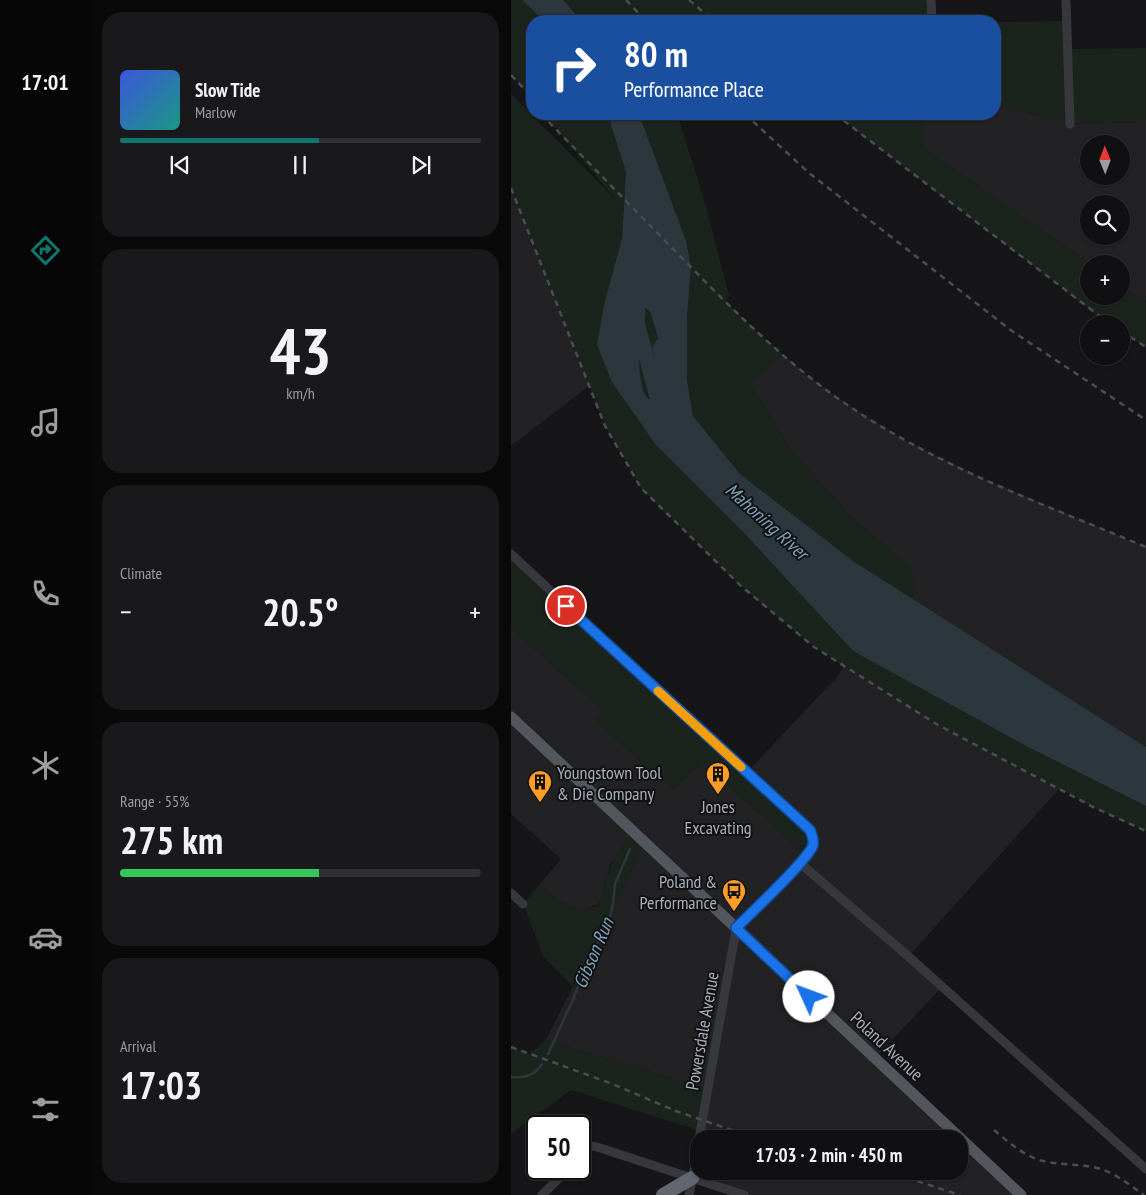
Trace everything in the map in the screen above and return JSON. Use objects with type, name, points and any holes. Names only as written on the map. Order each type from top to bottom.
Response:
[{"type":"highway","points":[[663,1195],[690,1179]]},
{"type":"main road","name":"Poland Avenue","points":[[511,717],[1021,1195]]},
{"type":"street","points":[[931,0],[932,15]]},
{"type":"street","points":[[1066,0],[1070,124]]},
{"type":"street","points":[[511,554],[806,825],[813,836],[812,848],[800,863],[736,928]]},
{"type":"street","points":[[800,863],[909,957],[1146,1169]]},
{"type":"street","points":[[511,893],[523,904]]},
{"type":"street","name":"Powersdale Avenue","points":[[701,1130],[736,928]]},
{"type":"street","points":[[591,1147],[594,1146],[690,1177]]},
{"type":"street","points":[[541,1195],[557,1180]]},
{"type":"street","points":[[689,1195],[692,1180]]},
{"type":"street","points":[[698,1180],[744,1195]]},
{"type":"shaded area","points":[[511,0],[522,0],[538,15],[526,15],[526,92],[511,74]]},
{"type":"shaded area","points":[[563,0],[931,0],[932,15],[706,15],[703,13],[701,15],[577,15]]},
{"type":"shaded area","points":[[1067,21],[1068,49],[1146,48],[1146,122],[1070,124],[1001,106],[1001,22]]},
{"type":"shaded area","points":[[511,94],[526,109],[526,120],[537,120],[617,201],[549,120],[609,120],[626,172],[622,238],[604,305],[656,445],[745,534],[853,651],[1030,748],[1146,806],[1146,831],[1095,808],[938,725],[814,647],[741,586],[641,488],[605,426],[511,188]]},
{"type":"shaded area","points":[[1001,106],[1004,106],[1070,124],[1146,122],[1146,302],[1130,291],[1130,255],[1080,256],[922,147],[923,120],[1001,120]]},
{"type":"shaded area","points":[[641,120],[679,120],[704,199],[729,296],[725,301],[783,354],[751,384],[790,449],[851,517],[906,562],[914,576],[914,589],[911,598],[853,561],[740,474],[693,416],[687,380],[687,318],[691,267],[686,241]]},
{"type":"shaded area","points":[[843,120],[923,120],[923,147],[1080,256],[1080,302]]},
{"type":"shaded area","points":[[511,188],[589,386],[511,446]]},
{"type":"shaded area","points":[[1130,291],[1146,302],[1146,347],[1130,337],[1130,315],[1097,315],[1084,305],[1130,305]]},
{"type":"shaded area","points":[[642,308],[650,311],[658,338],[652,347],[654,356],[654,390],[653,396],[650,399],[647,398],[643,390],[641,380],[639,344],[640,311]]},
{"type":"shaded area","points":[[783,354],[808,376],[857,411],[907,441],[984,479],[1146,547],[1146,747],[911,598],[914,589],[906,563],[851,517],[790,449],[750,383]]},
{"type":"shaded area","points":[[511,554],[812,836],[806,855],[701,761],[673,790],[594,720],[602,710],[511,628]]},
{"type":"shaded area","points":[[511,628],[603,710],[595,720],[673,790],[701,761],[806,855],[747,772],[836,678],[844,666],[938,725],[1059,789],[909,956],[942,987],[875,1058],[951,1130],[701,1130],[708,1089],[546,1040],[645,843],[611,862],[599,904],[580,911],[560,902],[540,884],[561,859],[511,814]]},
{"type":"shaded area","points":[[633,832],[645,843],[573,987],[544,957],[523,904],[540,884],[560,902],[580,911],[599,905],[615,857]]},
{"type":"shaded area","points":[[546,1040],[708,1089],[701,1130],[571,1090],[537,1115],[526,1115],[526,1123],[511,1134],[511,1047],[529,1054]]},
{"type":"shaded area","points":[[968,1146],[1020,1195],[744,1195],[698,1180],[968,1180]]},
{"type":"water","points":[[522,0],[563,0],[577,15],[538,15]]},
{"type":"water","points":[[609,120],[641,120],[686,241],[691,267],[687,318],[687,380],[693,416],[740,474],[853,561],[1146,747],[1146,806],[1030,748],[853,651],[745,534],[656,445],[612,382],[597,345],[604,305],[622,238],[626,172]],"holes":[[[642,308],[650,311],[658,338],[652,347],[654,356],[654,390],[653,396],[650,399],[647,398],[643,390],[639,344],[640,311]]]},
{"type":"waterway","name":"Mahoning River","points":[[638,312],[637,322],[659,404]]},
{"type":"waterway","name":"Gibson Run","points":[[548,1054],[572,1002],[588,961],[609,921],[615,884],[630,849]]},
{"type":"waterway","name":"Gibson Run","points":[[511,1077],[528,1075],[536,1071],[542,1064]]},
{"type":"railway","points":[[626,0],[640,15]]},
{"type":"railway","points":[[689,0],[707,15]]},
{"type":"railway","points":[[511,75],[526,91]]},
{"type":"railway","points":[[547,120],[741,317],[809,377],[833,395],[892,433],[962,469],[1035,502],[1146,547]]},
{"type":"railway","points":[[752,120],[809,173],[1012,331],[1146,420]]},
{"type":"railway","points":[[843,120],[1098,315]]},
{"type":"railway","points":[[511,188],[605,426],[641,488],[741,586],[814,647],[938,725],[1095,808],[1146,831]]},
{"type":"railway","points":[[1130,337],[1146,347]]},
{"type":"railway","points":[[511,1047],[610,1083],[676,1111],[732,1130]]},
{"type":"railway","points":[[994,1130],[1015,1147],[1039,1160],[1100,1169],[1120,1178],[1144,1195]]},
{"type":"railway","points":[[914,1180],[960,1195]]},
{"type":"slow traffic","points":[[658,691],[741,767]]},
{"type":"place","name":"Jones Excavating","points":[[718,795]]},
{"type":"place","name":"Youngstown Tool & Die Company","points":[[540,803]]},
{"type":"place","name":"Poland & Performance","points":[[734,912]]},
{"type":"route","points":[[566,606],[810,830],[814,842],[812,848],[800,863],[736,928],[809,997]]}]
